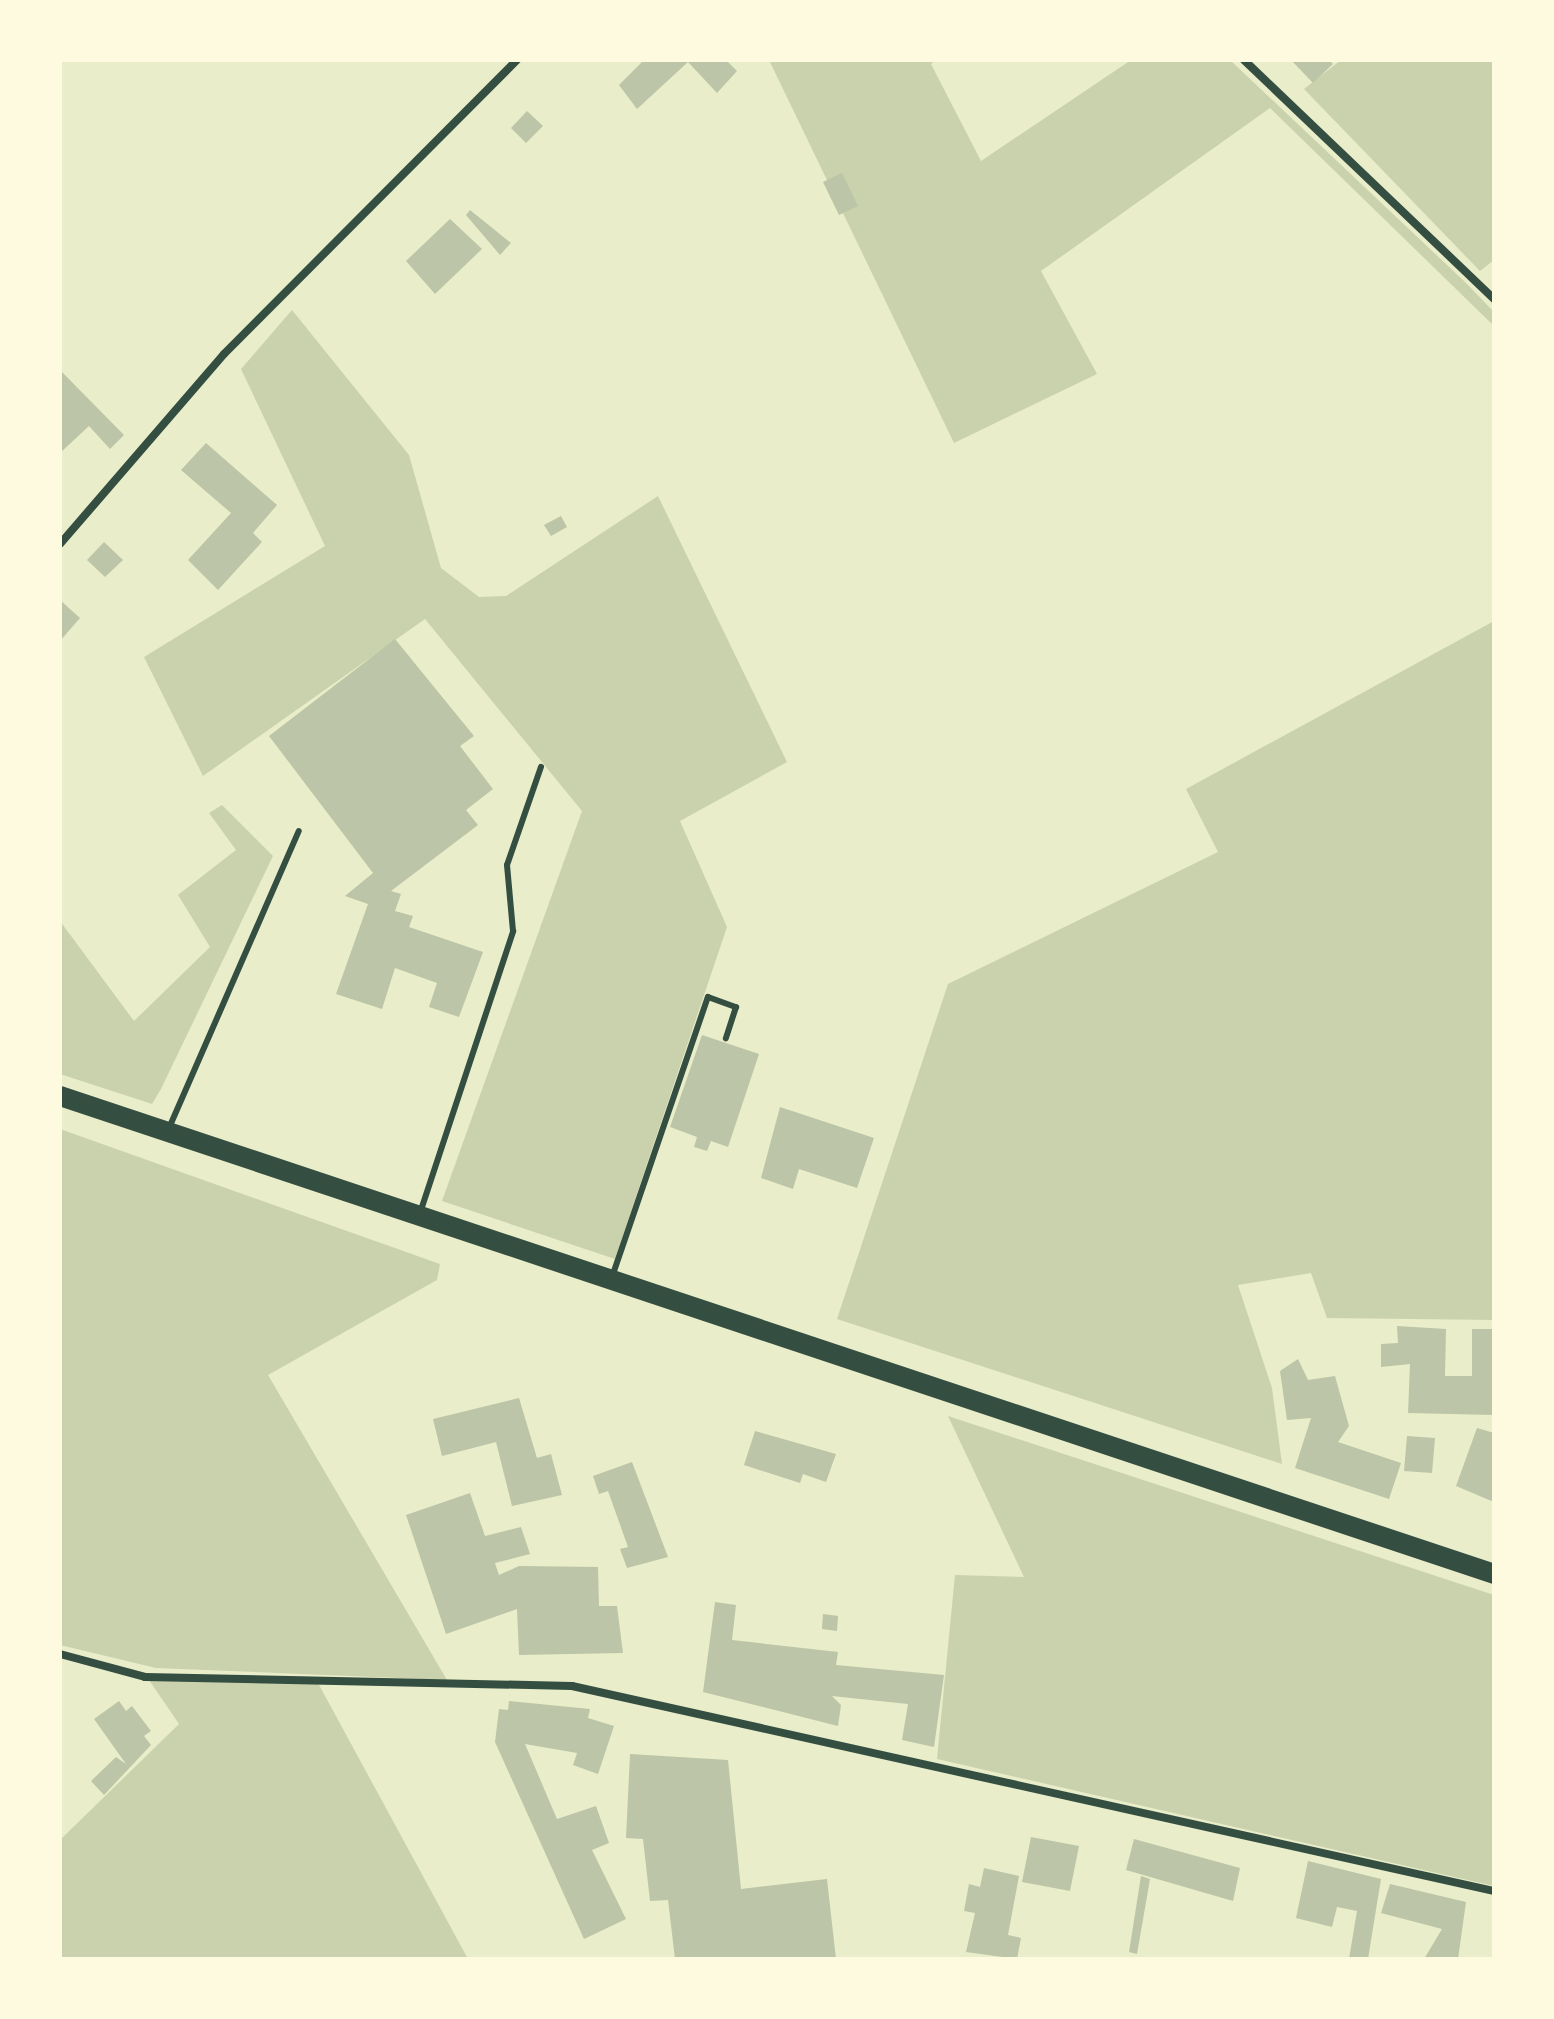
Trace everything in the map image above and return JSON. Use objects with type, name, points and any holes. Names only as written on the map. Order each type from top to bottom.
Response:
[{"type":"main road","points":[[60,1096],[1494,1574]]},
{"type":"street","points":[[60,544],[224,354],[517,60]]},
{"type":"street","points":[[1244,60],[1494,299]]},
{"type":"street","points":[[60,1654],[145,1677],[572,1686],[1494,1891]]},
{"type":"lane","points":[[419,1217],[513,931],[507,865],[541,767]]},
{"type":"lane","points":[[167,1132],[299,831]]},
{"type":"lane","points":[[611,1281],[708,997],[736,1007],[726,1038]]},
{"type":"green space","points":[[769,60],[936,60],[931,64],[981,161],[1131,60],[1230,60],[1465,282],[1494,312],[1494,326],[1270,108],[1041,271],[1097,374],[954,443]]},
{"type":"green space","points":[[1341,60],[1494,60],[1494,260],[1480,271],[1304,89]]},
{"type":"green space","points":[[292,310],[409,455],[441,568],[479,597],[506,596],[658,496],[787,762],[680,821],[727,927],[615,1259],[442,1201],[582,811],[425,619],[203,776],[144,657],[325,546],[241,369]]},
{"type":"green space","points":[[1494,621],[1494,1320],[1327,1318],[1311,1273],[1238,1285],[1272,1388],[1282,1464],[837,1319],[948,984],[1218,852],[1186,789]]},
{"type":"green space","points":[[222,805],[273,856],[152,1104],[60,1074],[60,921],[134,1021],[210,947],[178,895],[236,850],[209,813]]},
{"type":"green space","points":[[60,1129],[440,1264],[437,1280],[268,1375],[447,1680],[156,1668],[60,1645]]},
{"type":"green space","points":[[948,1416],[1494,1595],[1494,1886],[937,1759],[955,1575],[1024,1577]]},
{"type":"green space","points":[[149,1680],[318,1683],[468,1959],[60,1959],[60,1840],[179,1724]]},
{"type":"building","points":[[644,60],[726,60],[737,71],[717,93],[688,62],[637,109],[619,85]]},
{"type":"building","points":[[1291,60],[1329,60],[1333,64],[1313,83]]},
{"type":"building","points":[[527,111],[543,126],[526,143],[511,128]]},
{"type":"building","points":[[842,173],[858,206],[839,215],[823,182]]},
{"type":"building","points":[[470,210],[511,243],[500,255],[466,215]]},
{"type":"building","points":[[450,219],[482,249],[435,294],[406,261]]},
{"type":"building","points":[[60,370],[124,435],[110,449],[89,426],[60,453]]},
{"type":"building","points":[[206,443],[277,505],[253,533],[262,542],[218,590],[188,560],[231,513],[181,470]]},
{"type":"building","points":[[561,516],[567,527],[551,536],[544,525]]},
{"type":"building","points":[[104,542],[123,560],[105,577],[87,560]]},
{"type":"building","points":[[60,600],[80,618],[60,641]]},
{"type":"building","points":[[395,639],[474,736],[460,746],[493,789],[466,810],[478,825],[391,891],[401,894],[395,911],[413,916],[409,927],[483,952],[459,1017],[429,1007],[437,983],[395,968],[382,1009],[336,994],[368,904],[345,896],[373,873],[269,736]]},
{"type":"building","points":[[702,1035],[759,1054],[728,1147],[711,1141],[707,1151],[694,1147],[697,1137],[670,1127]]},
{"type":"building","points":[[780,1107],[874,1138],[857,1188],[799,1169],[793,1189],[761,1178]]},
{"type":"building","points":[[1397,1326],[1446,1329],[1445,1376],[1472,1376],[1472,1329],[1494,1329],[1494,1415],[1408,1413],[1410,1364],[1381,1367],[1381,1344],[1398,1343]]},
{"type":"building","points":[[1298,1359],[1308,1380],[1335,1376],[1349,1426],[1338,1442],[1401,1463],[1389,1499],[1295,1468],[1311,1418],[1287,1420],[1280,1371]]},
{"type":"building","points":[[519,1398],[537,1458],[551,1454],[562,1495],[512,1506],[496,1442],[442,1456],[433,1419]]},
{"type":"building","points":[[1477,1428],[1494,1433],[1494,1502],[1456,1486]]},
{"type":"building","points":[[755,1431],[836,1454],[826,1482],[803,1474],[800,1483],[744,1465]]},
{"type":"building","points":[[1407,1436],[1435,1438],[1432,1473],[1404,1471]]},
{"type":"building","points":[[632,1462],[668,1557],[627,1568],[620,1549],[628,1547],[608,1491],[599,1494],[593,1476]]},
{"type":"building","points":[[470,1493],[485,1536],[521,1527],[530,1554],[495,1563],[499,1575],[519,1566],[598,1567],[599,1606],[617,1606],[623,1653],[519,1655],[517,1609],[446,1634],[406,1515]]},
{"type":"building","points":[[715,1602],[736,1605],[732,1640],[838,1652],[836,1665],[944,1675],[934,1747],[902,1740],[908,1704],[832,1696],[841,1705],[838,1726],[703,1692]]},
{"type":"building","points":[[823,1614],[838,1616],[837,1631],[822,1629]]},
{"type":"building","points":[[119,1701],[126,1711],[132,1706],[151,1731],[144,1736],[151,1745],[104,1795],[91,1781],[116,1757],[126,1764],[94,1719]]},
{"type":"building","points":[[509,1701],[590,1709],[588,1718],[614,1726],[598,1774],[573,1765],[577,1753],[525,1744],[557,1819],[596,1806],[609,1843],[592,1850],[626,1919],[584,1939],[495,1742],[499,1709],[508,1710]]},
{"type":"building","points":[[630,1754],[728,1760],[741,1889],[827,1879],[836,1959],[675,1959],[668,1900],[650,1901],[643,1839],[626,1838]]},
{"type":"building","points":[[1031,1837],[1079,1846],[1070,1891],[1022,1882]]},
{"type":"building","points":[[1134,1839],[1240,1868],[1233,1901],[1126,1870]]},
{"type":"building","points":[[1308,1861],[1381,1879],[1368,1959],[1349,1959],[1357,1911],[1337,1907],[1332,1927],[1296,1918]]},
{"type":"building","points":[[984,1868],[1019,1876],[1008,1935],[1021,1938],[1017,1959],[966,1952],[975,1913],[964,1911],[969,1884],[980,1887]]},
{"type":"building","points":[[1141,1876],[1150,1879],[1137,1954],[1129,1952]]},
{"type":"building","points":[[1390,1884],[1466,1902],[1458,1959],[1424,1959],[1442,1929],[1381,1913]]}]
